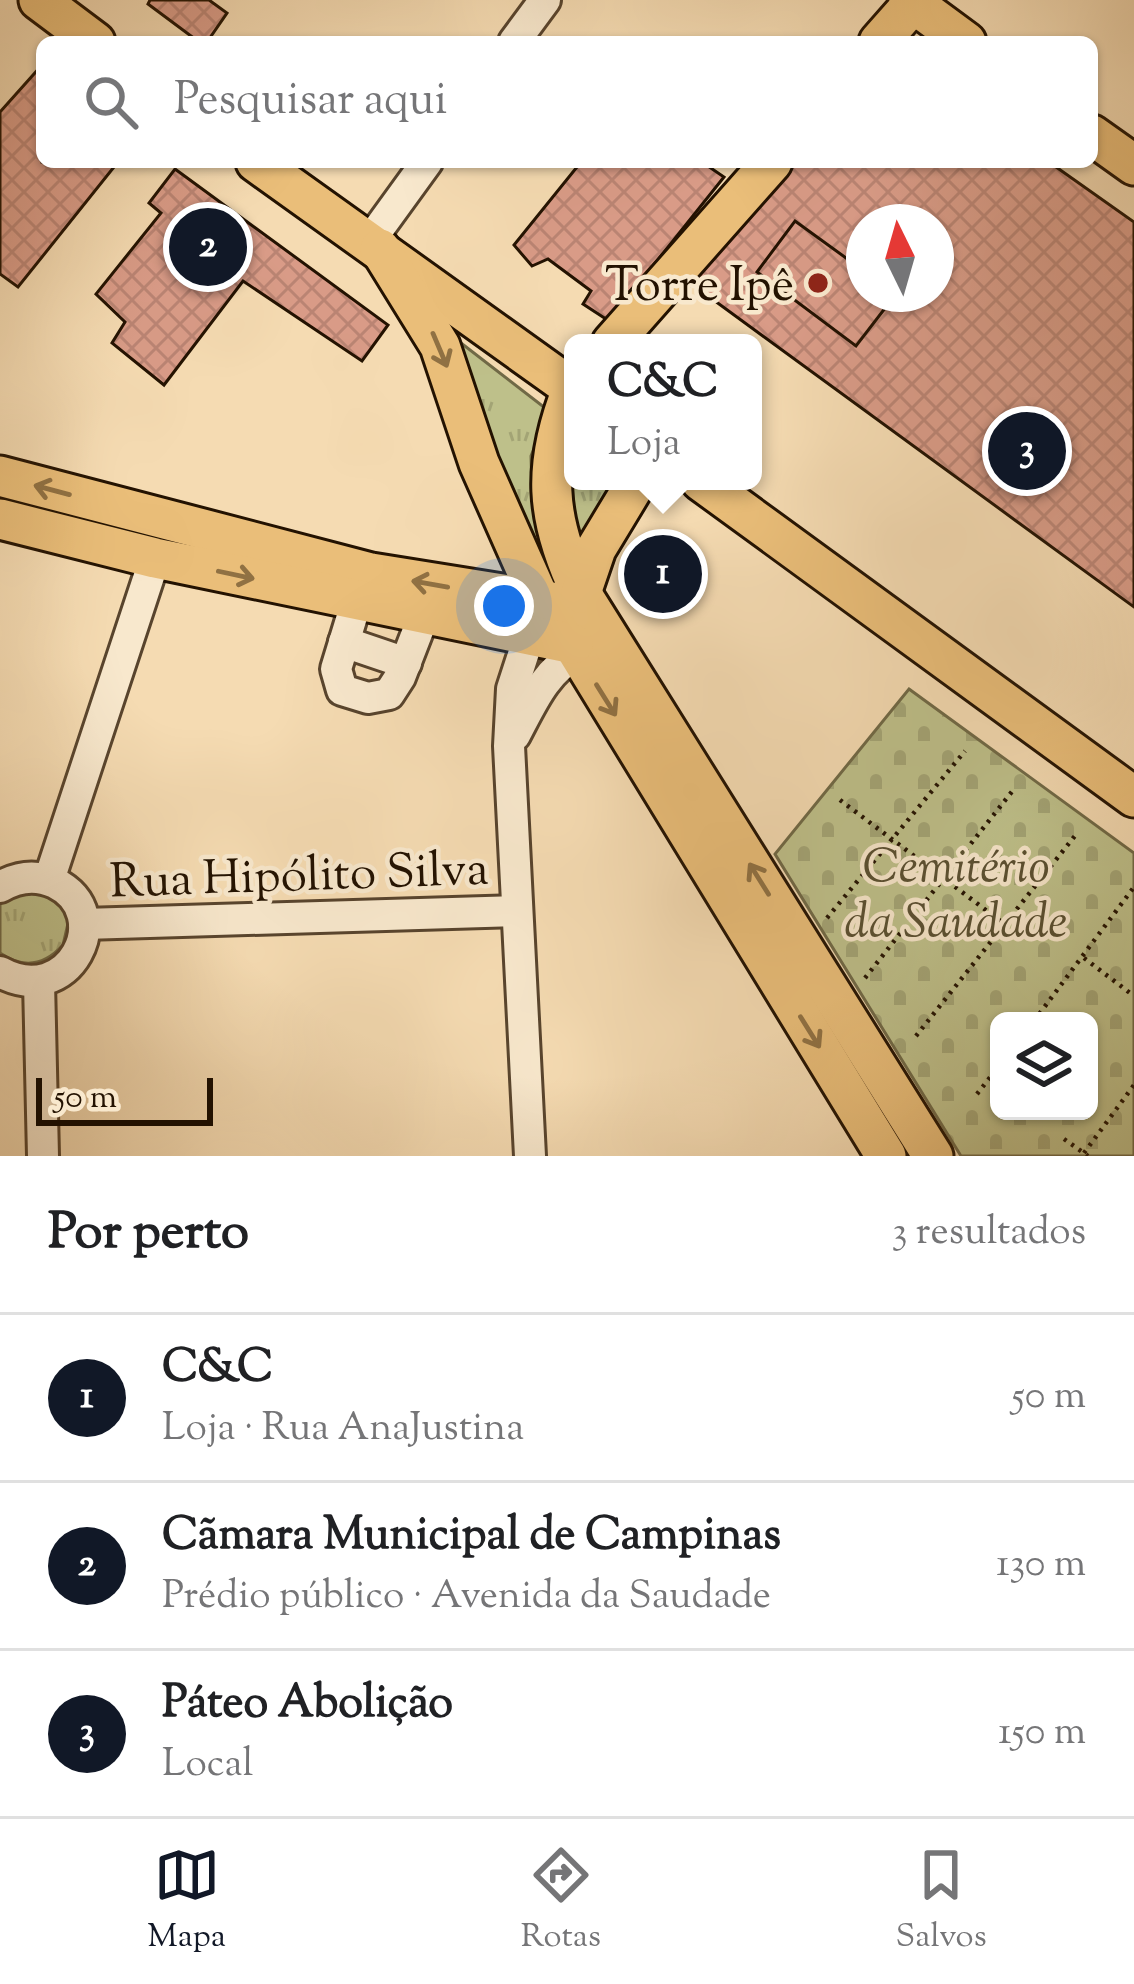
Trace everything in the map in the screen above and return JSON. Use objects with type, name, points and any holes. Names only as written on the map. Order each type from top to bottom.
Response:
[{"type":"main road","points":[[884,36],[913,1],[958,36]]},
{"type":"main road","points":[[1098,138],[1134,165]]},
{"type":"main road","points":[[264,168],[564,382]]},
{"type":"main road","points":[[620,334],[767,168]]},
{"type":"main road","points":[[375,246],[440,346],[534,620]]},
{"type":"main road","points":[[564,414],[549,477],[552,514],[564,556],[584,598],[933,1156]]},
{"type":"main road","points":[[0,476],[534,620],[575,648],[886,1156]]},
{"type":"main road","points":[[584,598],[596,549],[632,490]]},
{"type":"main road","points":[[712,490],[1134,797]]},
{"type":"main road","points":[[0,519],[155,558],[424,615],[534,620],[584,598]]},
{"type":"street","points":[[518,36],[544,0]]},
{"type":"street","points":[[375,246],[423,168]]},
{"type":"street","points":[[50,880],[155,558]]},
{"type":"street","points":[[357,600],[336,669],[342,690],[368,698],[388,694],[424,615]]},
{"type":"street","points":[[530,1156],[509,746],[512,689],[534,620]]},
{"type":"street","points":[[344,642],[406,663]]},
{"type":"street","points":[[509,746],[547,677],[575,648]]},
{"type":"street","points":[[0,887],[19,878],[50,880],[73,897],[84,924],[77,956],[54,977],[20,981],[0,972]]},
{"type":"street","name":"Rua Hipólito Silva","points":[[84,924],[517,911]]},
{"type":"street","points":[[39,982],[43,1156]]},
{"type":"path","points":[[827,918],[965,751]]},
{"type":"path","points":[[865,978],[1014,789]]},
{"type":"path","points":[[840,800],[1004,925]]},
{"type":"path","points":[[916,1036],[1078,832]]},
{"type":"path","points":[[1041,1012],[1134,887]]},
{"type":"path","points":[[1084,958],[1134,996]]},
{"type":"path","points":[[977,1094],[990,1077]]},
{"type":"path","points":[[1064,1139],[1086,1155],[1134,1085]]},
{"type":"green space","points":[[439,326],[549,411],[531,456],[532,492],[561,587],[549,588]]},
{"type":"green space","points":[[571,490],[613,490],[575,542]]},
{"type":"green space","name":"Cemitério da Saudade","points":[[909,689],[1134,853],[1134,1156],[961,1156],[775,854]]},
{"type":"green space","points":[[11,887],[58,896],[69,919],[63,945],[41,961],[25,963],[0,953],[0,894]]},
{"type":"building","points":[[150,0],[209,0],[227,13],[211,36],[191,36],[148,4]]},
{"type":"building","points":[[36,72],[36,168],[113,168],[18,287],[0,274],[0,112]]},
{"type":"building","points":[[576,168],[711,168],[724,177],[609,321],[583,304],[591,291],[548,259],[532,266],[514,245]]},
{"type":"building","points":[[790,168],[1058,168],[1134,222],[1134,607],[762,335],[689,282]]},
{"type":"building","points":[[175,169],[388,325],[362,361],[243,281],[164,385],[112,343],[125,322],[96,294],[161,213],[149,203]]},
{"type":"building","name":"Torre Ipê","points":[[795,221],[846,258],[846,312],[882,312],[856,346],[757,272]]},
{"type":"place","name":"Cãmara Municipal de Campinas","points":[[208,247]]},
{"type":"place","name":"Torre Ipê","points":[[818,283]]},
{"type":"place","name":"Páteo Abolição","points":[[1027,451]]},
{"type":"place","name":"C&C","points":[[663,574]]}]
